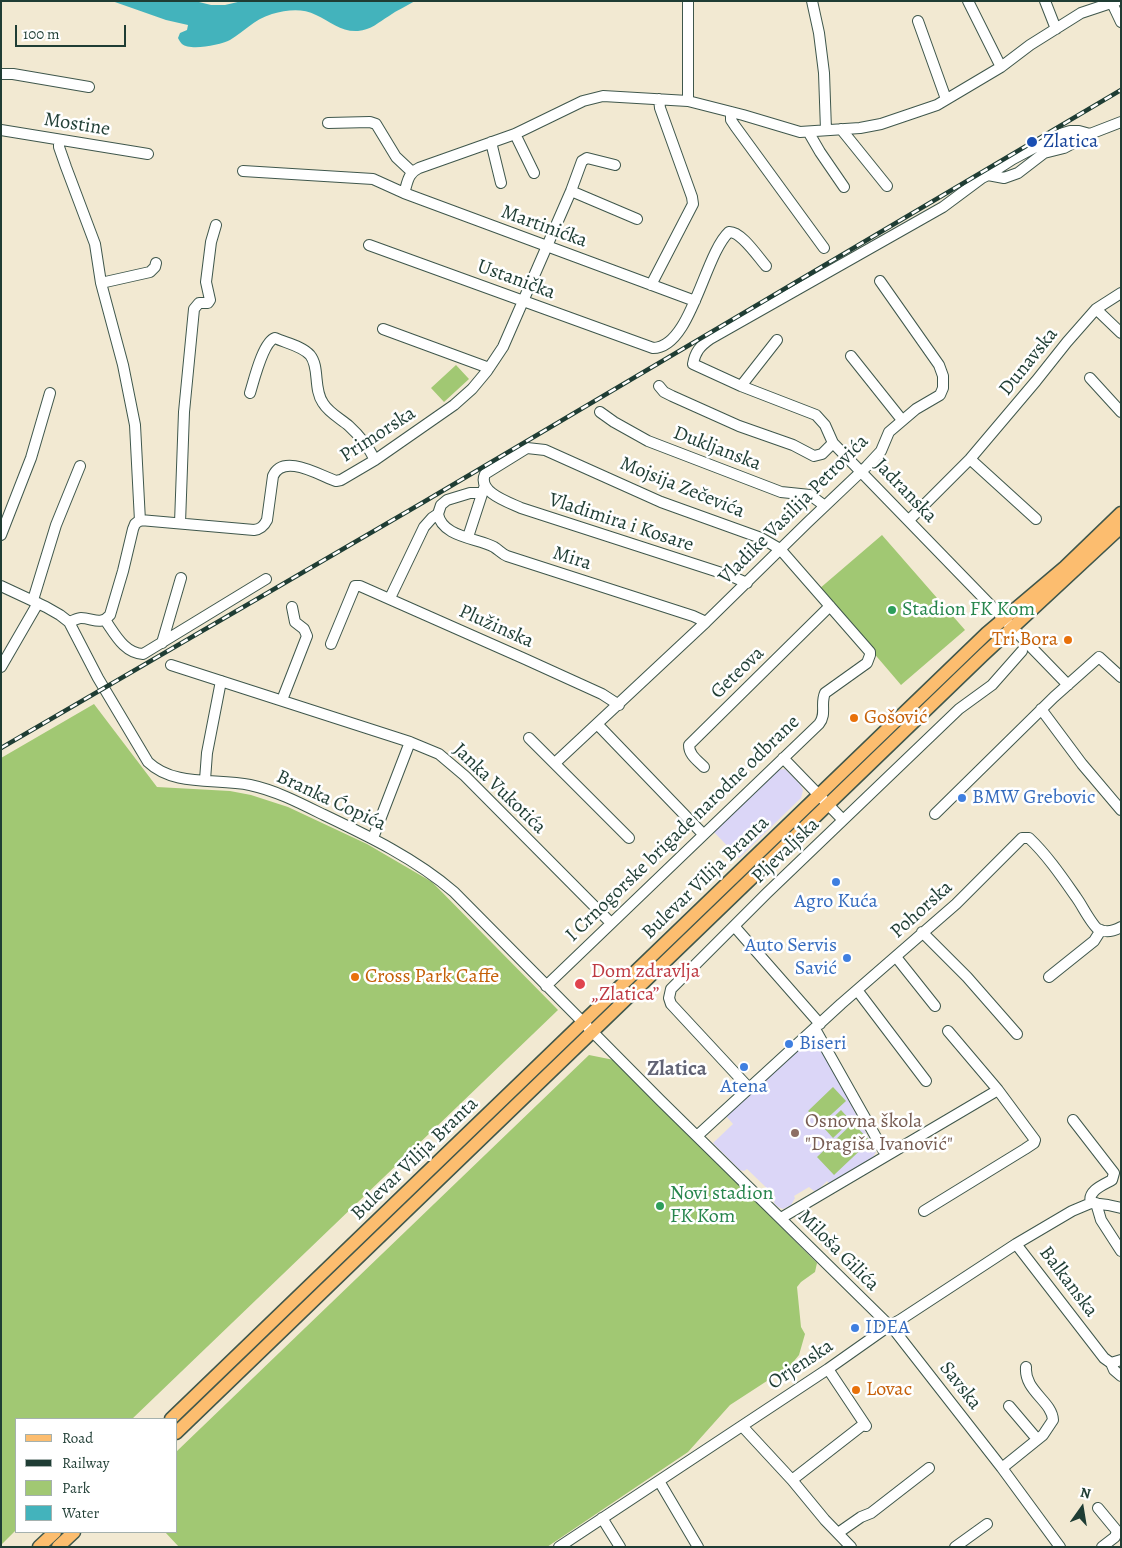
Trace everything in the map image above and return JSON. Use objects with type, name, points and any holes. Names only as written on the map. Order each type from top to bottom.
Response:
[{"type":"main road","name":"Bulevar Vilija Branta","points":[[173,1418],[588,1027],[828,805],[1009,622],[1121,514]]},
{"type":"main road","name":"Bulevar Vilija Branta","points":[[178,1431],[588,1027],[819,795],[1009,622],[1121,527]]},
{"type":"main road","points":[[39,1547],[54,1533]]},
{"type":"main road","points":[[58,1547],[73,1533]]},
{"type":"street","points":[[688,1],[688,101]]},
{"type":"street","points":[[812,1],[819,33],[824,73],[826,130]]},
{"type":"street","points":[[968,1],[1000,67]]},
{"type":"street","points":[[1045,1],[1056,29]]},
{"type":"street","points":[[404,193],[408,178],[412,172],[423,166],[515,134],[590,98],[611,96],[688,101],[795,132],[870,127],[937,105],[1000,67],[1020,51],[1081,13],[1114,2],[1121,22]]},
{"type":"street","points":[[918,21],[946,99]]},
{"type":"street","points":[[1,74],[14,74],[89,87]]},
{"type":"street","points":[[651,285],[693,204],[660,108],[659,99]]},
{"type":"street","points":[[731,112],[735,126],[824,248]]},
{"type":"street","points":[[328,123],[370,122],[376,124],[396,157],[412,172]]},
{"type":"street","points":[[988,175],[1004,178],[1018,173],[1044,153],[1064,148],[1090,134],[1121,123]]},
{"type":"street","points":[[841,129],[887,186]]},
{"type":"street","name":"Mostine","points":[[1,130],[148,154]]},
{"type":"street","points":[[988,175],[1013,159],[1060,134],[1079,130],[1090,134]]},
{"type":"street","points":[[810,132],[820,152],[844,188]]},
{"type":"street","points":[[515,134],[534,173]]},
{"type":"street","points":[[1,586],[36,601],[69,622],[79,618],[99,622],[105,620],[110,615],[133,529],[135,524],[140,521],[135,425],[123,365],[101,283],[95,244],[59,147],[59,140]]},
{"type":"street","points":[[491,142],[501,183]]},
{"type":"street","name":"Primorska","points":[[140,521],[259,529],[264,526],[267,520],[275,470],[291,464],[339,481],[375,460],[454,405],[472,389],[503,347],[571,191],[582,161],[585,158],[615,165]]},
{"type":"street","name":"Martinićka","points":[[244,171],[373,179],[404,193],[546,247],[695,301]]},
{"type":"street","name":"Jadranska","points":[[988,175],[943,207],[710,339],[701,345],[696,352],[693,364],[741,386],[816,415],[825,426],[833,443],[1009,622],[1068,685]]},
{"type":"street","points":[[571,191],[637,219]]},
{"type":"street","points":[[180,523],[184,412],[194,309],[199,303],[208,303],[210,300],[206,282],[211,242],[216,225]]},
{"type":"street","points":[[695,301],[714,255],[729,232],[734,232],[740,236],[766,266]]},
{"type":"street","name":"Ustanička","points":[[369,245],[651,348],[663,347],[680,330],[695,301]]},
{"type":"street","points":[[101,283],[150,272],[156,263]]},
{"type":"street","name":"Vladike Vasilija Petrovića","points":[[555,764],[747,584],[780,549],[862,471],[881,452],[889,432],[902,420],[940,394],[943,388],[943,376],[930,352],[880,281]]},
{"type":"street","name":"Dunavska","points":[[909,520],[970,459],[1096,309],[1121,293]]},
{"type":"street","points":[[1096,309],[1121,333]]},
{"type":"street","points":[[383,329],[489,368]]},
{"type":"street","points":[[250,393],[263,352],[269,342],[275,338],[302,350],[313,361],[318,394],[323,404],[350,426],[367,444],[375,460]]},
{"type":"street","points":[[741,386],[777,340]]},
{"type":"street","points":[[851,356],[902,420]]},
{"type":"street","points":[[1090,378],[1121,412]]},
{"type":"street","points":[[658,386],[664,392],[681,400],[739,426],[793,445],[814,456],[822,454],[833,443]]},
{"type":"street","points":[[1,535],[31,458],[50,393]]},
{"type":"street","name":"Dukljanska","points":[[600,412],[614,422],[656,444],[782,492],[810,495],[825,506]]},
{"type":"street","name":"Mojsija Zečevića","points":[[485,490],[483,480],[485,474],[527,448],[537,448],[550,451],[661,502],[761,538],[780,549],[870,652]]},
{"type":"street","points":[[970,459],[1036,519]]},
{"type":"street","points":[[1,667],[36,601],[56,525],[80,466]]},
{"type":"street","points":[[390,598],[424,527],[438,514],[441,505],[447,500],[485,490]]},
{"type":"street","points":[[468,537],[485,490]]},
{"type":"street","name":"Vladimira i Kosare","points":[[485,490],[535,513],[730,576],[747,584]]},
{"type":"street","name":"Mira","points":[[438,514],[440,521],[448,529],[493,547],[515,559],[693,616],[706,622]]},
{"type":"street","points":[[162,642],[182,578]]},
{"type":"street","points":[[105,620],[124,646],[134,652],[144,654],[266,579]]},
{"type":"street","name":"Plužinska","points":[[331,644],[352,590],[356,586],[390,598],[584,686],[619,705]]},
{"type":"street","name":"Geteova","points":[[704,767],[692,755],[689,745],[830,606]]},
{"type":"street","points":[[282,700],[307,636],[304,629],[295,622],[292,607]]},
{"type":"street","name":"Branka Ćopića","points":[[69,622],[98,678],[148,762],[156,770],[165,774],[260,788],[301,804],[373,838],[441,880],[588,1027]]},
{"type":"street","name":"Pljevaljska","points":[[749,1088],[671,1004],[668,998],[671,989],[842,820],[959,709],[992,685],[1022,651]]},
{"type":"street","name":"I Crnogorske brigade narodne odbrane","points":[[546,986],[822,721],[824,715],[822,699],[825,693],[867,663],[870,652]]},
{"type":"street","points":[[935,814],[1099,656],[1121,677]]},
{"type":"street","name":"Janka Vukotića","points":[[171,665],[410,742],[439,754],[465,776],[611,923]]},
{"type":"street","points":[[205,780],[207,753],[221,681]]},
{"type":"street","points":[[1041,710],[1082,764],[1121,810]]},
{"type":"street","points":[[598,725],[703,834]]},
{"type":"street","points":[[529,738],[629,838]]},
{"type":"street","points":[[373,838],[410,742]]},
{"type":"street","points":[[783,758],[842,820]]},
{"type":"street","name":"Pohorska","points":[[697,1136],[857,990],[956,904],[1020,839],[1024,837],[1031,840],[1072,890],[1096,927],[1101,930]]},
{"type":"street","points":[[734,926],[818,1027],[886,1156]]},
{"type":"street","points":[[1049,977],[1094,941],[1101,930],[1110,931],[1121,927]]},
{"type":"street","points":[[922,932],[967,976],[1017,1034]]},
{"type":"street","points":[[896,957],[935,1006]]},
{"type":"street","points":[[857,990],[926,1080]]},
{"type":"street","name":"Miloša Gilića","points":[[588,1027],[889,1326]]},
{"type":"street","points":[[924,1211],[1034,1143],[1034,1137],[998,1090],[948,1031]]},
{"type":"street","points":[[781,1218],[998,1090]]},
{"type":"street","points":[[1073,1120],[1114,1173],[1112,1180],[1091,1194],[1089,1200],[1093,1203],[1101,1220],[1121,1251]]},
{"type":"street","points":[[1093,1203],[1121,1208]]},
{"type":"street","name":"Orjenska","points":[[561,1546],[828,1369],[889,1326],[1016,1244],[1072,1211],[1093,1203]]},
{"type":"street","name":"Balkanska","points":[[1016,1244],[1104,1358],[1116,1361],[1114,1370],[1121,1376]]},
{"type":"street","name":"Savska","points":[[889,1326],[895,1331],[1002,1468],[1060,1547]]},
{"type":"street","points":[[1002,1468],[1037,1439],[1050,1426],[1053,1417],[1026,1377],[1026,1367]]},
{"type":"street","points":[[792,1480],[865,1425],[828,1369]]},
{"type":"street","points":[[1009,1406],[1037,1439]]},
{"type":"street","points":[[742,1426],[792,1480],[819,1514],[851,1547]]},
{"type":"street","points":[[838,1533],[861,1517],[871,1513],[929,1468]]},
{"type":"street","points":[[659,1481],[698,1547]]},
{"type":"street","points":[[1098,1508],[1117,1531],[1115,1537],[1102,1547]]},
{"type":"street","points":[[602,1518],[620,1547]]},
{"type":"street","points":[[955,1547],[987,1524]]},
{"type":"shaded area","points":[[785,769],[800,784],[803,790],[801,798],[739,858],[712,830],[775,770]]},
{"type":"shaded area","name":"Osnovna škola \"Dragiša Ivanović\"","points":[[808,1042],[818,1043],[876,1152],[873,1157],[829,1183],[827,1181],[818,1190],[814,1191],[809,1187],[794,1196],[795,1198],[791,1205],[783,1209],[774,1203],[775,1196],[747,1169],[744,1171],[740,1170],[713,1143],[733,1124],[726,1116]]},
{"type":"green space","points":[[456,365],[469,379],[444,402],[431,388]]},
{"type":"green space","name":"Stadion FK Kom","points":[[882,535],[965,630],[901,685],[819,589]]},
{"type":"green space","points":[[94,704],[157,787],[230,791],[251,795],[288,807],[367,844],[432,882],[558,1010],[133,1418],[15,1418],[15,1531],[1,1545],[1,758]]},
{"type":"green space","points":[[589,1055],[614,1060],[817,1263],[815,1272],[797,1287],[801,1327],[805,1334],[799,1355],[790,1366],[730,1405],[688,1452],[547,1547],[179,1547],[166,1533],[178,1533],[178,1450]]},
{"type":"green space","points":[[833,1087],[846,1101],[821,1124],[808,1111]]},
{"type":"green space","points":[[841,1110],[851,1121],[833,1138],[823,1127]]},
{"type":"green space","points":[[853,1123],[870,1141],[834,1175],[817,1157]]},
{"type":"water","points":[[112,1],[195,1],[211,5],[225,5],[242,1],[415,1],[363,30],[346,30],[311,13],[289,11],[272,14],[260,19],[226,42],[192,47],[182,44],[178,38],[180,33],[187,30],[188,25],[166,20]]},
{"type":"railway","points":[[1,748],[422,503],[1121,90]]},
{"type":"place","name":"Zlatica","points":[[1032,142]]},
{"type":"place","name":"Stadion FK Kom","points":[[892,610]]},
{"type":"place","name":"Tri Bora","points":[[1068,640]]},
{"type":"place","name":"Gošović","points":[[854,718]]},
{"type":"place","name":"BMW Grebovic","points":[[962,798]]},
{"type":"place","name":"Agro Kuća","points":[[836,882]]},
{"type":"place","name":"Auto Servis Savić","points":[[847,958]]},
{"type":"place","name":"Cross Park Caffe","points":[[355,977]]},
{"type":"place","name":"Dom zdravlja „Zlatica”","points":[[580,984]]},
{"type":"place","name":"Biseri","points":[[789,1044]]},
{"type":"place","name":"Atena","points":[[744,1067]]},
{"type":"place","name":"Osnovna škola \"Dragiša Ivanović\"","points":[[795,1133]]},
{"type":"place","name":"Novi stadion FK Kom","points":[[660,1206]]},
{"type":"place","name":"IDEA","points":[[855,1328]]},
{"type":"place","name":"Lovac","points":[[856,1390]]},
{"type":"district","name":"Zlatica","points":[[677,1070]]}]
